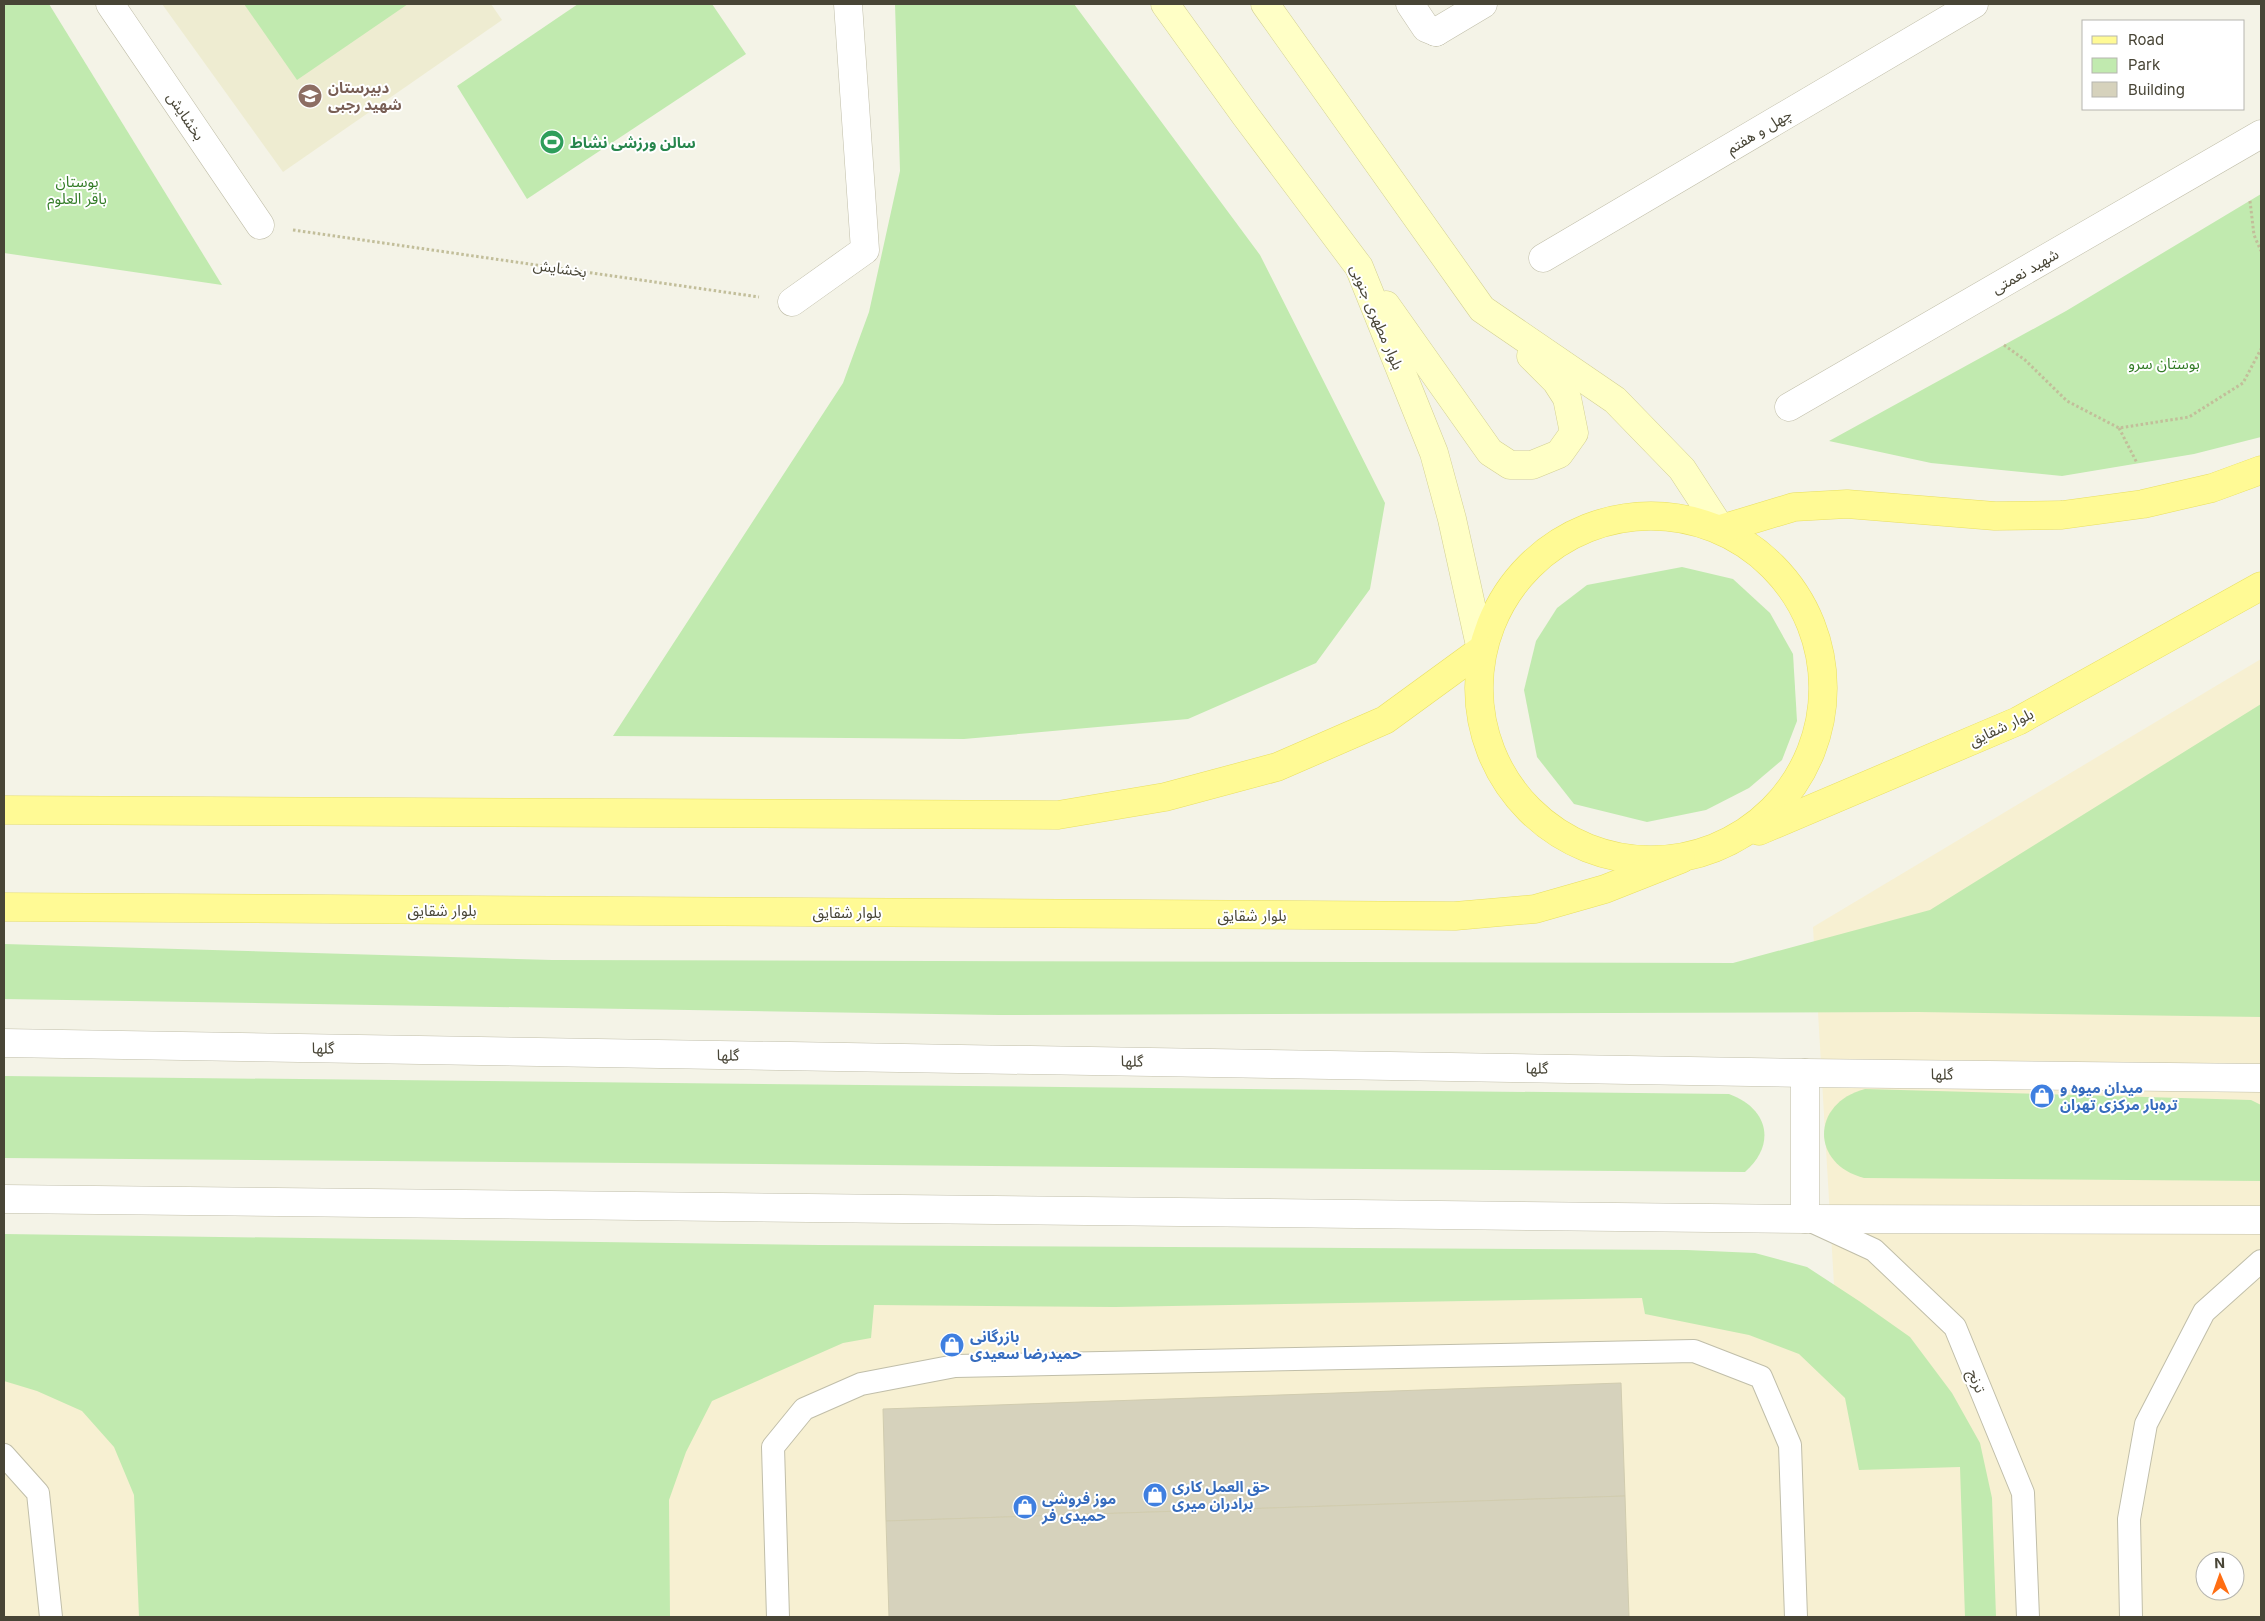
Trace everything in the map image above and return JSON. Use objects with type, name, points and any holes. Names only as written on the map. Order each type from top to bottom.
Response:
[{"type":"main road","name":"بلوار مطهری جنوبی","points":[[1165,4],[1245,115],[1359,267],[1434,454],[1452,519],[1481,650]]},
{"type":"main road","points":[[1264,4],[1482,309],[1556,381],[1566,398],[1574,433],[1559,454],[1532,465],[1510,465],[1490,452],[1359,267]]},
{"type":"main road","points":[[1482,309],[1615,400],[1682,469],[1722,529]]},
{"type":"main road","points":[[1722,529],[1794,507],[1838,505],[1995,516],[2062,515],[2143,504],[2212,488],[2261,470]]},
{"type":"main road","points":[[1672,516],[1722,529],[1769,560],[1803,604],[1822,656],[1824,712],[1807,766],[1774,811],[1728,844],[1681,859],[1625,859],[1571,841],[1525,807],[1493,761],[1478,706],[1481,650],[1500,602],[1531,562],[1573,533],[1621,517],[1672,516]]},
{"type":"main road","name":"بلوار شقایق","points":[[1728,844],[2018,722],[2261,586]]},
{"type":"main road","points":[[4,810],[1058,815],[1165,797],[1277,767],[1385,720],[1481,650]]},
{"type":"main road","name":"بلوار شقایق","points":[[4,907],[1455,916],[1535,909],[1605,889],[1681,859]]},
{"type":"street","name":"بخشایش","points":[[110,4],[260,225]]},
{"type":"street","points":[[792,302],[865,250],[848,4]]},
{"type":"street","points":[[1410,4],[1426,28],[1436,32],[1483,4]]},
{"type":"street","name":"چهل و هفتم","points":[[1543,258],[1974,4]]},
{"type":"street","name":"شهید نعمتی","points":[[1789,407],[2261,134]]},
{"type":"street","name":"گلها","points":[[4,1042],[1805,1073],[2261,1078]]},
{"type":"street","points":[[1805,1073],[1805,1219]]},
{"type":"street","points":[[4,1199],[1805,1219],[2261,1220]]},
{"type":"lane","name":"ترنج","points":[[1805,1219],[1874,1250],[1955,1327],[2024,1494],[2028,1617]]},
{"type":"lane","points":[[2131,1617],[2129,1520],[2146,1424],[2204,1312],[2261,1261]]},
{"type":"lane","points":[[778,1617],[773,1447],[804,1409],[861,1384],[955,1366],[1694,1350],[1761,1377],[1790,1445],[1796,1617]]},
{"type":"lane","points":[[4,1455],[38,1493],[51,1617]]},
{"type":"path","points":[[2250,201],[2254,235],[2261,251]]},
{"type":"path","name":"بخشایش","points":[[260,225],[792,302]]},
{"type":"path","points":[[2004,345],[2025,360],[2067,401],[2119,428],[2137,463]]},
{"type":"path","points":[[2119,428],[2189,416],[2243,383],[2261,350]]},
{"type":"shaded area","name":"دبیرستان شهید رجبی","points":[[162,4],[491,4],[502,20],[283,172]]},
{"type":"shaded area","name":"میدان میوه و تره‌بار مرکزی تهران","points":[[2261,659],[2261,1617],[4,1617],[4,1264],[1834,1285],[1813,927]]},
{"type":"green space","name":"بوستان باقر العلوم","points":[[4,4],[49,4],[222,285],[4,253]]},
{"type":"green space","points":[[244,4],[408,4],[297,80]]},
{"type":"green space","name":"سالن ورزشی نشاط","points":[[578,4],[712,4],[746,54],[527,199],[457,86]]},
{"type":"green space","points":[[895,4],[1074,4],[1260,255],[1385,503],[1370,589],[1316,663],[1188,719],[964,739],[613,736],[843,383],[869,312],[900,171]]},
{"type":"green space","name":"بوستان سرو","points":[[2261,194],[2261,437],[2194,454],[2062,476],[1931,463],[1829,441],[2066,311]]},
{"type":"green space","points":[[1682,567],[1733,579],[1770,613],[1793,654],[1797,721],[1782,760],[1749,788],[1706,810],[1647,822],[1574,804],[1537,757],[1524,690],[1536,641],[1557,608],[1587,585]]},
{"type":"green space","points":[[2261,704],[2261,1017],[1918,1012],[999,1015],[4,999],[4,944],[552,960],[1733,963],[1930,910]]},
{"type":"green space","points":[[4,1076],[1729,1094],[1742,1100],[1760,1117],[1764,1128],[1764,1139],[1755,1161],[1745,1172],[4,1158]]},
{"type":"green space","points":[[1865,1089],[2251,1100],[2261,1105],[2261,1181],[1864,1178],[1846,1171],[1834,1160],[1826,1147],[1824,1134],[1827,1120],[1834,1107],[1847,1096]]},
{"type":"green space","points":[[4,1234],[819,1245],[1687,1250],[1755,1253],[1807,1267],[1910,1337],[1952,1393],[1980,1443],[1992,1498],[1996,1617],[1965,1617],[1960,1467],[1859,1470],[1845,1398],[1799,1354],[1749,1335],[1645,1314],[1642,1298],[1115,1307],[874,1305],[871,1338],[843,1343],[712,1401],[686,1452],[669,1500],[670,1617],[139,1617],[134,1495],[114,1447],[82,1411],[37,1391],[4,1381]]},
{"type":"building","points":[[1621,1383],[1625,1496],[886,1521],[883,1409]]},
{"type":"building","points":[[1625,1496],[1629,1617],[889,1617],[886,1521]]},
{"type":"place","name":"دبیرستان شهید رجبی","points":[[310,96]]},
{"type":"place","name":"سالن ورزشی نشاط","points":[[552,142]]},
{"type":"place","name":"میدان میوه و تره‌بار مرکزی تهران","points":[[2042,1096]]},
{"type":"place","name":"بازرگانی حمیدرضا سعیدی","points":[[952,1345]]},
{"type":"place","name":"حق العمل کاری برادران میری","points":[[1155,1495]]},
{"type":"place","name":"موز فروشی حمیدی فر","points":[[1025,1507]]}]
